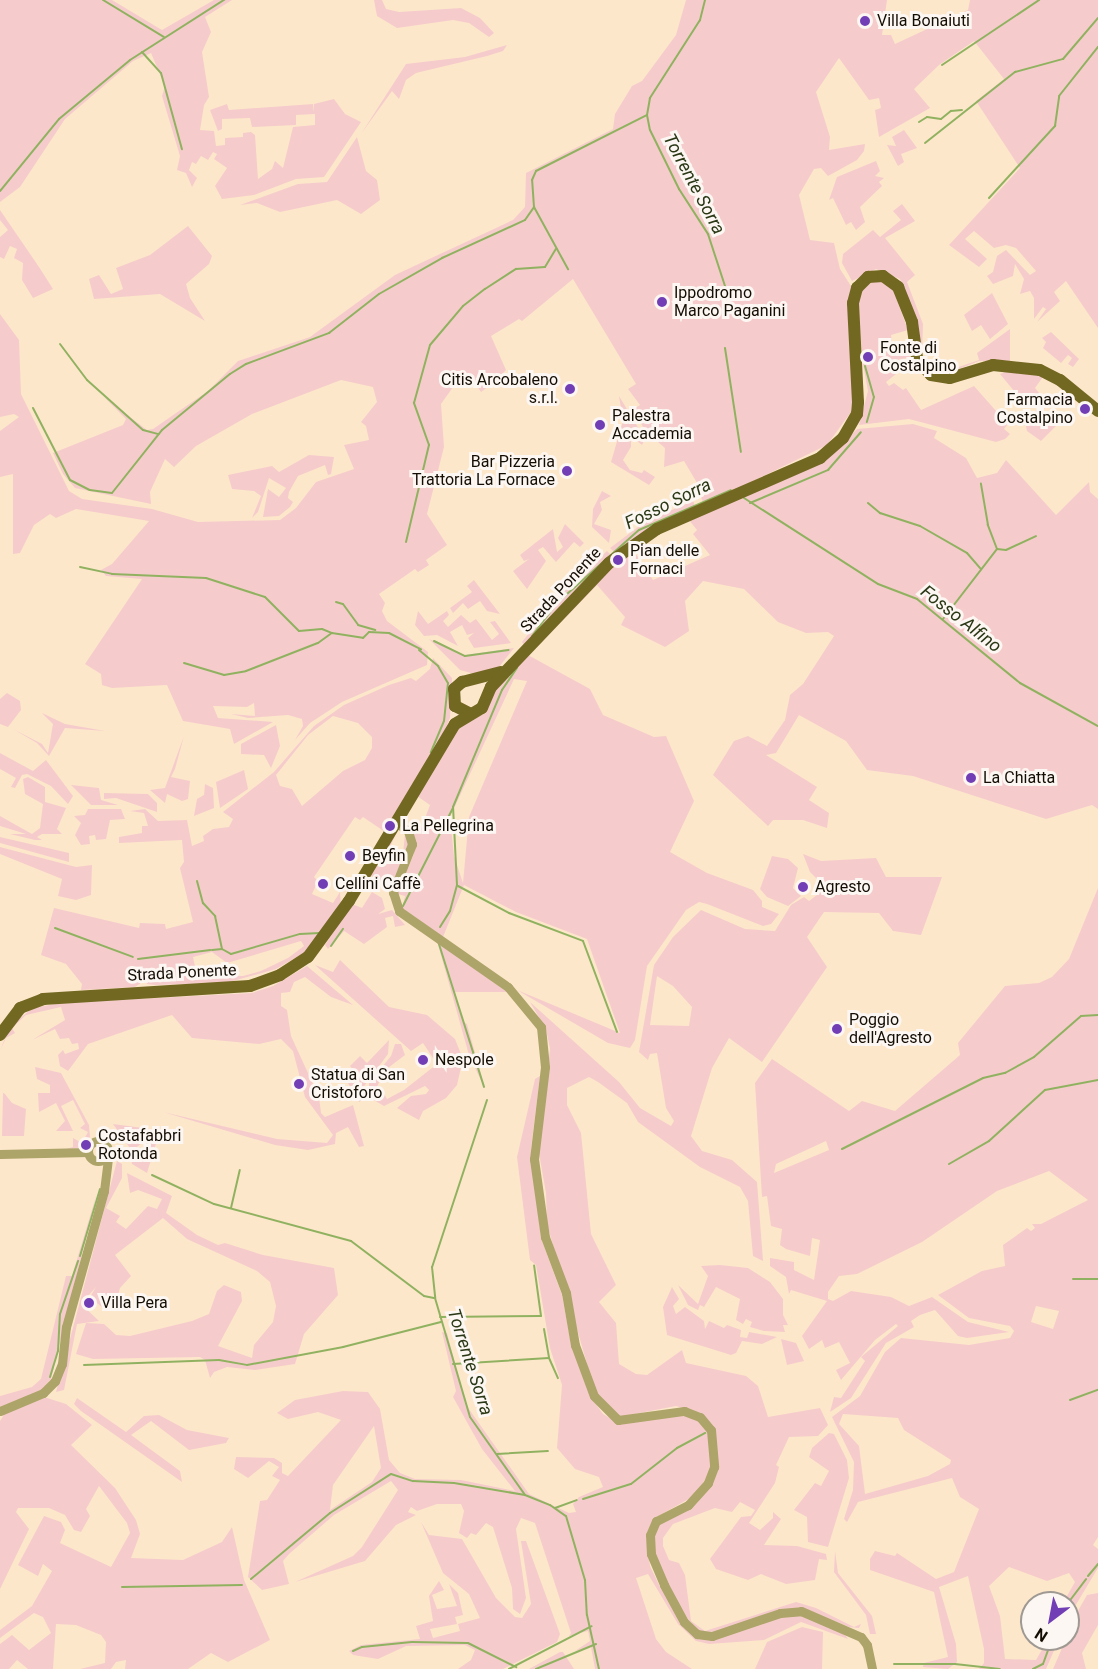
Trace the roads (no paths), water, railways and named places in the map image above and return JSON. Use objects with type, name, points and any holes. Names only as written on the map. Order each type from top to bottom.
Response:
[{"type":"main road","name":"Strada Ponente","points":[[0,1035],[20,1008],[43,999],[240,987],[266,982],[295,967],[325,937],[458,721],[482,708],[490,688],[609,563],[633,542],[820,458],[843,438],[852,426],[858,402],[853,303],[857,288],[868,277],[888,278],[900,290],[912,322],[917,360],[931,375],[947,378],[993,365],[1040,370],[1057,378],[1098,411]]},
{"type":"main road","name":"Strada Ponente","points":[[440,750],[455,706],[454,689],[462,682],[494,676],[514,663]]},
{"type":"main road","points":[[473,681],[484,690],[486,699]]},
{"type":"main road","points":[[455,706],[471,714]]},
{"type":"street","points":[[396,823],[408,831],[412,844],[393,892],[399,911],[508,987],[541,1027],[545,1067],[534,1159],[545,1237],[566,1293],[575,1345],[594,1396],[618,1420],[684,1411],[700,1417],[711,1430],[714,1467],[708,1483],[688,1505],[656,1521],[650,1535],[655,1566],[669,1594],[689,1628],[705,1636],[791,1611],[815,1615],[861,1637],[867,1645],[872,1669]]},
{"type":"street","points":[[0,1411],[43,1393],[55,1381],[62,1364],[66,1327],[105,1185],[108,1156],[106,1145],[99,1141],[92,1143],[88,1152]]},
{"type":"street","points":[[1,1154],[88,1152],[96,1161],[105,1185]]},
{"type":"street","points":[[96,1161],[108,1156]]},
{"type":"waterway","points":[[103,0],[164,37]]},
{"type":"waterway","points":[[0,191],[59,119],[130,60],[224,0]]},
{"type":"waterway","name":"Torrente Sorra","points":[[705,0],[700,20],[650,98],[647,115],[650,130],[679,189],[708,234],[725,286]]},
{"type":"waterway","points":[[942,65],[1039,0]]},
{"type":"waterway","points":[[925,143],[1015,72],[1063,59],[1098,18]]},
{"type":"waterway","points":[[989,198],[1055,126],[1059,96],[1098,47]]},
{"type":"waterway","points":[[142,52],[161,73],[182,149]]},
{"type":"waterway","points":[[919,122],[927,117],[941,119],[951,111],[962,110]]},
{"type":"waterway","points":[[33,408],[70,480],[90,490],[112,493],[162,430],[230,374],[246,364],[329,333],[379,294],[442,258],[525,220],[534,207],[532,180],[536,171],[647,115]]},
{"type":"waterway","points":[[534,207],[568,269]]},
{"type":"waterway","points":[[406,542],[429,445],[414,403],[430,345],[463,306],[485,289],[516,269],[545,267],[556,249]]},
{"type":"waterway","points":[[60,344],[87,380],[143,430],[158,434]]},
{"type":"waterway","name":"Torrente Sorra","points":[[725,348],[741,452]]},
{"type":"waterway","points":[[865,366],[874,397],[867,422]]},
{"type":"waterway","points":[[750,503],[828,470],[861,432]]},
{"type":"waterway","points":[[943,619],[997,549],[988,525],[981,484]]},
{"type":"waterway","name":"Fosso Sorra","points":[[532,636],[557,603],[639,530],[731,490]]},
{"type":"waterway","name":"Fosso Alfino","points":[[744,498],[878,584],[917,599],[1020,683],[1098,726]]},
{"type":"waterway","points":[[868,503],[880,513],[920,526],[967,553],[981,569]]},
{"type":"waterway","points":[[997,549],[1006,550],[1036,536]]},
{"type":"waterway","points":[[80,567],[112,574],[206,578],[265,597],[299,631],[322,629],[332,633]]},
{"type":"waterway","points":[[336,602],[343,604],[358,625],[375,630]]},
{"type":"waterway","points":[[184,663],[224,675],[246,671],[318,643],[332,633],[363,638],[369,632],[389,633],[421,649]]},
{"type":"waterway","points":[[434,641],[465,656],[509,650]]},
{"type":"waterway","points":[[419,650],[438,666],[448,683],[444,721],[431,752]]},
{"type":"waterway","name":"Fosso Sorra","points":[[440,927],[450,911],[457,885],[453,807],[502,690],[517,668]]},
{"type":"waterway","points":[[403,906],[453,808]]},
{"type":"waterway","points":[[197,881],[203,903],[215,916],[222,949],[231,954],[300,934],[320,933]]},
{"type":"waterway","points":[[458,886],[509,913],[583,941],[617,1032]]},
{"type":"waterway","points":[[55,928],[133,957]]},
{"type":"waterway","points":[[331,946],[343,929]]},
{"type":"waterway","name":"Torrente Sorra","points":[[438,941],[484,1087]]},
{"type":"waterway","points":[[212,950],[222,949]]},
{"type":"waterway","points":[[138,959],[210,950]]},
{"type":"waterway","points":[[842,1149],[983,1078],[1005,1073],[1034,1057],[1081,1016],[1098,1015]]},
{"type":"waterway","points":[[949,1164],[989,1141],[1045,1090],[1098,1080]]},
{"type":"waterway","name":"Torrente Sorra","points":[[487,1100],[432,1267],[435,1298],[470,1417],[525,1495],[550,1505],[566,1516],[585,1580],[587,1615],[599,1669]]},
{"type":"waterway","points":[[231,1208],[240,1170]]},
{"type":"waterway","points":[[152,1175],[214,1204],[351,1241],[424,1296],[434,1298]]},
{"type":"waterway","points":[[80,1256],[100,1189]]},
{"type":"waterway","points":[[50,1377],[58,1351],[60,1314],[78,1261]]},
{"type":"waterway","points":[[440,1317],[541,1316],[534,1265]]},
{"type":"waterway","points":[[1073,1279],[1098,1279]]},
{"type":"waterway","points":[[84,1365],[219,1360],[247,1365],[343,1347],[441,1322]]},
{"type":"waterway","points":[[544,1329],[549,1358]]},
{"type":"waterway","points":[[453,1364],[549,1358],[558,1378]]},
{"type":"waterway","points":[[1070,1400],[1098,1390]]},
{"type":"waterway","points":[[583,1499],[631,1484],[677,1448],[705,1433]]},
{"type":"waterway","points":[[497,1454],[548,1451]]},
{"type":"waterway","points":[[251,1579],[330,1513],[391,1474],[413,1481],[454,1483],[525,1495]]},
{"type":"waterway","points":[[555,1508],[577,1500]]},
{"type":"waterway","points":[[1088,1576],[1098,1564]]},
{"type":"waterway","points":[[1077,1591],[1086,1579]]},
{"type":"waterway","points":[[122,1587],[242,1585]]},
{"type":"waterway","points":[[509,1669],[592,1626]]},
{"type":"waterway","points":[[353,1651],[362,1647],[412,1642],[468,1643],[516,1667]]},
{"type":"waterway","points":[[536,1669],[596,1644]]},
{"type":"waterway","points":[[1033,1669],[1043,1664],[1048,1651]]},
{"type":"waterway","points":[[894,1664],[955,1664],[1000,1669]]},
{"type":"place","name":"Villa Bonaiuti","points":[[865,21]]},
{"type":"place","name":"Ippodromo Marco Paganini","points":[[662,302]]},
{"type":"place","name":"Fonte di Costalpino","points":[[868,357]]},
{"type":"place","name":"Citis Arcobaleno s.r.l.","points":[[570,389]]},
{"type":"place","name":"Farmacia Costalpino","points":[[1085,409]]},
{"type":"place","name":"Palestra Accademia","points":[[600,425]]},
{"type":"place","name":"Bar Pizzeria Trattoria La Fornace","points":[[567,471]]},
{"type":"place","name":"Pian delle Fornaci","points":[[618,560]]},
{"type":"place","name":"La Chiatta","points":[[971,778]]},
{"type":"place","name":"La Pellegrina","points":[[390,826]]},
{"type":"place","name":"Beyfin","points":[[350,856]]},
{"type":"place","name":"Cellini Caffè","points":[[323,884]]},
{"type":"place","name":"Agresto","points":[[803,887]]},
{"type":"place","name":"Poggio dell'Agresto","points":[[837,1029]]},
{"type":"place","name":"Nespole","points":[[423,1060]]},
{"type":"place","name":"Statua di San Cristoforo","points":[[299,1084]]},
{"type":"place","name":"Costafabbri Rotonda","points":[[86,1145]]},
{"type":"place","name":"Villa Pera","points":[[89,1303]]}]
